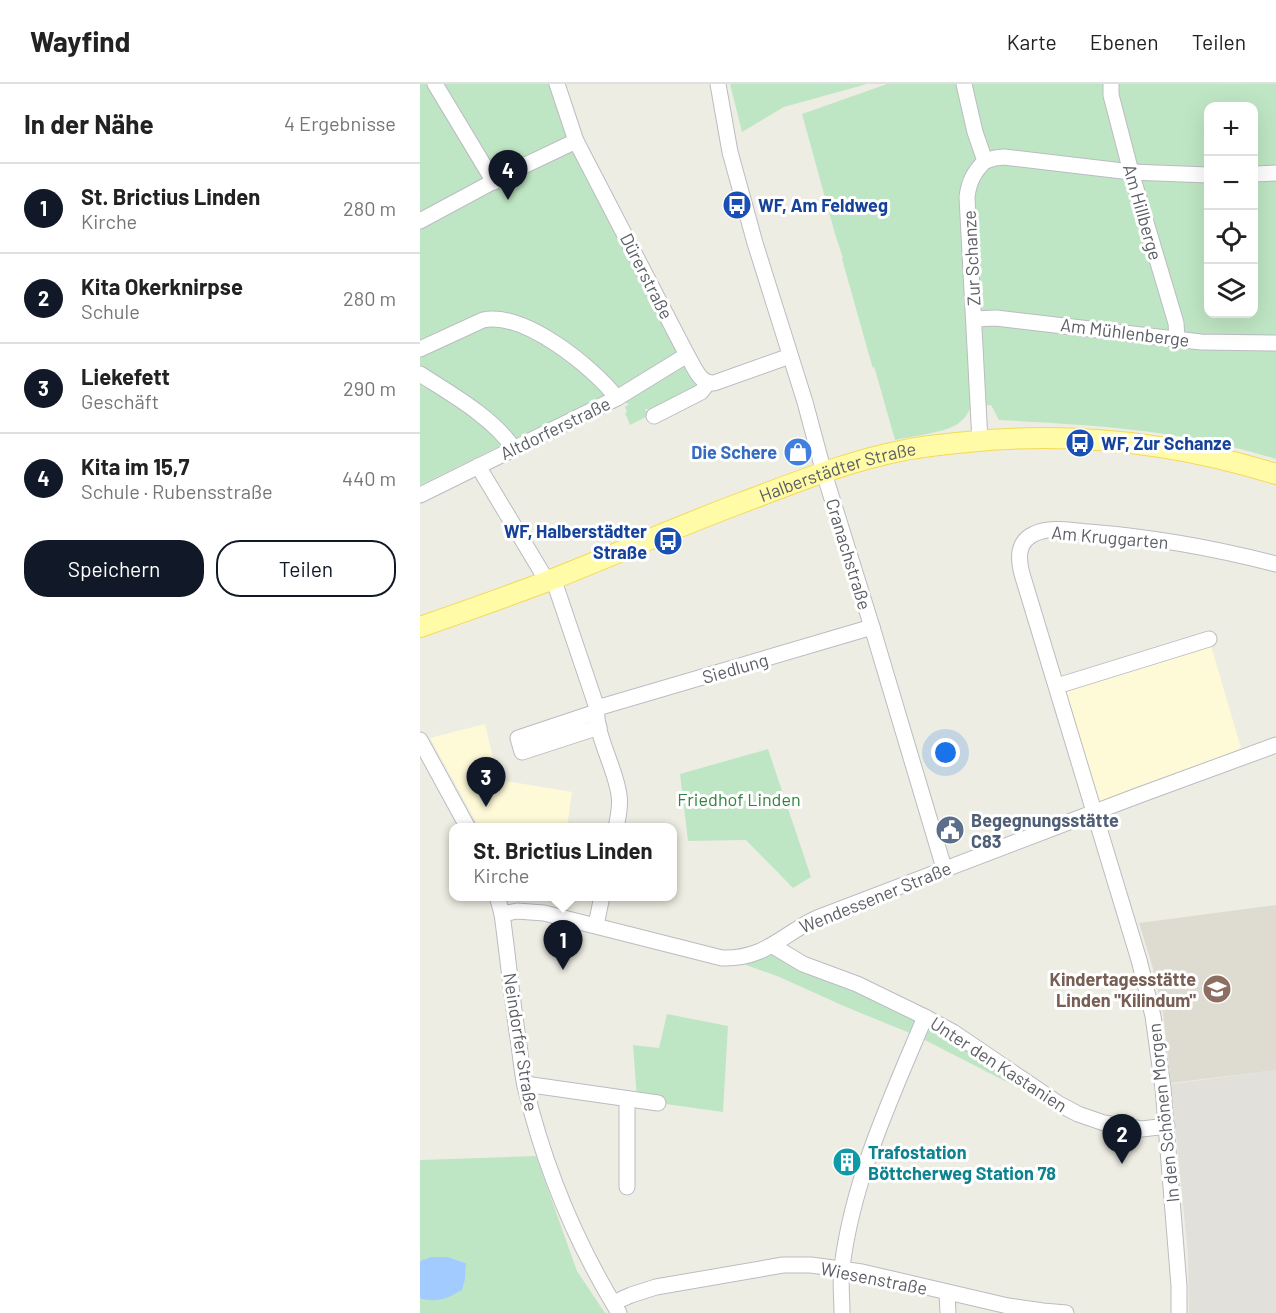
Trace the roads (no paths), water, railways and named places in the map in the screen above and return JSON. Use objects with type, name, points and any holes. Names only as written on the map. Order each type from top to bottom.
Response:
[{"type":"main road","name":"Halberstädter Straße","points":[[420,627],[550,580],[706,516],[824,473],[903,450],[980,441],[1054,438],[1122,442],[1209,456],[1276,474]]},
{"type":"street","points":[[435,84],[494,182]]},
{"type":"street","name":"Dürerstraße","points":[[557,84],[576,141],[687,355],[702,380],[708,383]]},
{"type":"street","name":"Cranachstraße","points":[[708,84],[710,90],[721,100]]},
{"type":"street","name":"Cranachstraße","points":[[718,84],[730,152],[755,243],[944,868]]},
{"type":"street","points":[[964,84],[975,132],[985,161],[1004,157],[1131,172],[1204,175]]},
{"type":"street","name":"Am Hillberge","points":[[1111,84],[1111,95],[1131,172],[1176,322],[1177,339]]},
{"type":"street","points":[[420,220],[576,141]]},
{"type":"street","name":"Zur Schanze","points":[[980,441],[967,196],[972,176],[985,161]]},
{"type":"street","points":[[1258,174],[1276,173]]},
{"type":"street","points":[[420,349],[483,320],[492,318],[511,321],[531,329],[565,350],[608,385],[617,398]]},
{"type":"street","name":"Am Mühlenberge","points":[[974,319],[996,318],[1177,339],[1276,343]]},
{"type":"street","name":"Altdorferstraße","points":[[420,495],[617,398],[687,355]]},
{"type":"street","points":[[654,416],[701,392],[708,383],[714,383],[790,356]]},
{"type":"street","points":[[420,374],[488,420],[507,438],[514,449]]},
{"type":"street","points":[[478,466],[550,580],[597,710],[599,727],[619,792],[620,804],[617,823]]},
{"type":"street","name":"Am Kruggarten","points":[[1094,813],[1019,563],[1024,541],[1034,534],[1049,530],[1148,538],[1220,550],[1276,564]]},
{"type":"street","name":"Siedlung","points":[[599,727],[522,752],[518,738],[597,710],[872,627]]},
{"type":"street","points":[[1057,686],[1209,639]]},
{"type":"street","points":[[420,740],[465,823]]},
{"type":"street","name":"Wendessener Straße","points":[[502,914],[532,911],[722,958],[737,959],[754,955],[772,946],[790,932],[817,918],[944,868],[1276,745]]},
{"type":"street","name":"In den Schönen Morgen","points":[[1094,813],[1139,960],[1153,1016],[1167,1126],[1179,1313]]},
{"type":"street","name":"Neindorfer Straße","points":[[498,901],[502,914],[525,1084],[538,1132],[553,1180],[580,1244],[616,1308]]},
{"type":"street","points":[[596,925],[601,901]]},
{"type":"street","name":"Unter den Kastanien","points":[[772,946],[803,964],[857,984],[926,1017],[953,1032],[1059,1104],[1078,1114],[1104,1124],[1142,1129],[1167,1126]]},
{"type":"street","points":[[842,1313],[842,1269],[859,1189],[876,1135],[926,1017]]},
{"type":"street","points":[[525,1084],[658,1103]]},
{"type":"street","points":[[627,1099],[627,1187]]},
{"type":"street","name":"Wiesenstraße","points":[[616,1308],[631,1295],[656,1287],[783,1265],[811,1265],[842,1269],[1008,1306],[1066,1313]]},
{"type":"street","points":[[947,1293],[948,1313]]},
{"type":"water","points":[[431,1257],[447,1257],[466,1263],[462,1290],[443,1299],[421,1299],[420,1261]]},
{"type":"place","name":"Kita im 15,7","points":[[508,200]]},
{"type":"place","name":"WF, Am Feldweg","points":[[737,205]]},
{"type":"place","name":"WF, Zur Schanze","points":[[1080,443]]},
{"type":"place","name":"Die Schere","points":[[798,452]]},
{"type":"place","name":"WF, Halberstädter Straße","points":[[668,541]]},
{"type":"place","name":"Liekefett","points":[[486,807]]},
{"type":"place","name":"Begegnungsstätte C83","points":[[950,830]]},
{"type":"place","name":"St. Brictius Linden","points":[[563,970]]},
{"type":"place","name":"Kindertagesstätte Linden \"Kilindum\"","points":[[1217,989]]},
{"type":"place","name":"Trafostation Böttcherweg Station 78","points":[[847,1162]]},
{"type":"place","name":"Kita Okerknirpse","points":[[1122,1164]]},
{"type":"park label","name":"Friedhof Linden","points":[[739,799]]}]
